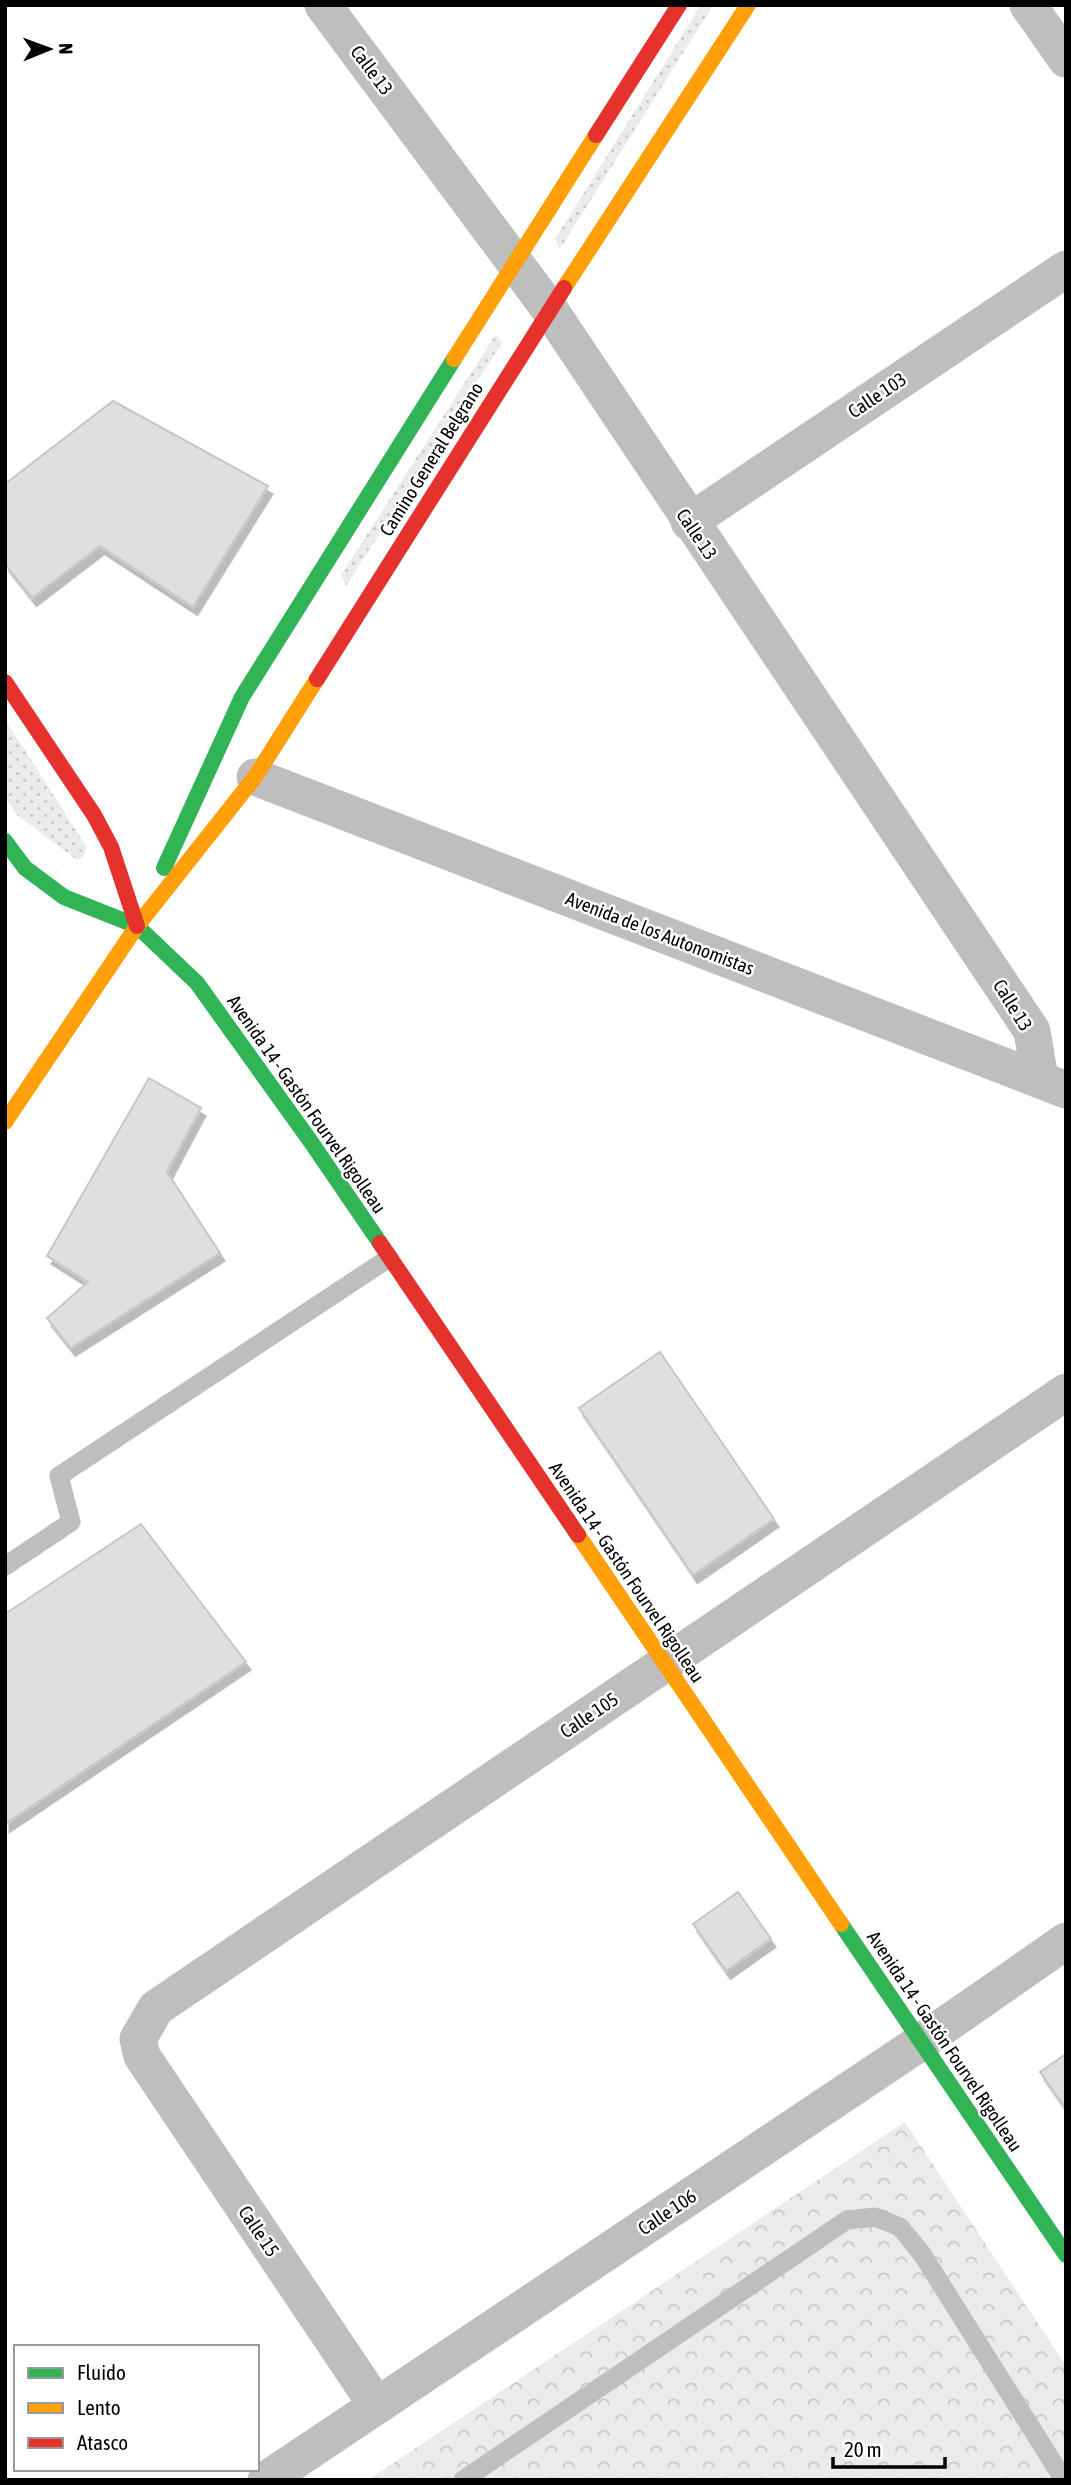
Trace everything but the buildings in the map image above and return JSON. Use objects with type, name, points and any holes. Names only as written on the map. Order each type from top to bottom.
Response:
[{"type":"main road","name":"Camino General Belgrano","points":[[137,926],[242,698],[514,261],[679,5]]},
{"type":"main road","name":"Camino General Belgrano","points":[[5,1122],[137,926],[255,777],[550,310],[748,5]]},
{"type":"main road","name":"Avenida 14 - Gastón Fourvel Rigolleau","points":[[5,682],[94,815],[111,847],[137,926]]},
{"type":"main road","name":"Avenida 14 - Gastón Fourvel Rigolleau","points":[[5,841],[25,868],[64,897],[137,926],[197,983],[311,1142],[1066,2255]]},
{"type":"street","name":"Calle 13","points":[[323,5],[550,310],[1031,1031],[1053,1084]]},
{"type":"street","points":[[1028,5],[1066,59]]},
{"type":"street","name":"Calle 103","points":[[689,522],[1066,269]]},
{"type":"street","name":"Avenida de los Autonomistas","points":[[255,777],[1053,1084]]},
{"type":"street","name":"Calle 105","points":[[142,2056],[138,2039],[156,2008],[1066,1392]]},
{"type":"street","name":"Calle 106","points":[[266,2480],[921,2042],[1066,1941]]},
{"type":"street","name":"Calle 15","points":[[142,2056],[377,2406]]},
{"type":"lane","points":[[5,1566],[71,1522],[59,1476],[389,1258]]},
{"type":"lane","points":[[463,2480],[847,2220],[875,2217],[900,2227],[922,2254],[1064,2480]]},
{"type":"green space","points":[[701,5],[713,5],[560,249],[555,239]]},
{"type":"green space","points":[[496,334],[502,343],[346,586],[341,575]]},
{"type":"green space","points":[[5,719],[86,846],[84,855],[79,859],[17,815],[5,797]]},
{"type":"green space","points":[[905,2122],[1066,2366],[1066,2480],[368,2480]]},
{"type":"traffic: fast","points":[[164,868],[242,697],[454,359]]},
{"type":"traffic: fast","points":[[5,841],[25,868],[64,897],[137,926],[197,983],[380,1243]]},
{"type":"traffic: fast","points":[[841,1924],[1066,2255]]},
{"type":"traffic: slow","points":[[564,288],[748,5]]},
{"type":"traffic: slow","points":[[454,359],[596,135]]},
{"type":"traffic: slow","points":[[5,1122],[137,926],[255,777],[317,679]]},
{"type":"traffic: slow","points":[[578,1535],[841,1924]]},
{"type":"traffic: jam","points":[[596,135],[679,5]]},
{"type":"traffic: jam","points":[[317,679],[564,288]]},
{"type":"traffic: jam","points":[[5,682],[94,815],[111,847],[137,926]]},
{"type":"traffic: jam","points":[[380,1243],[578,1535]]}]
